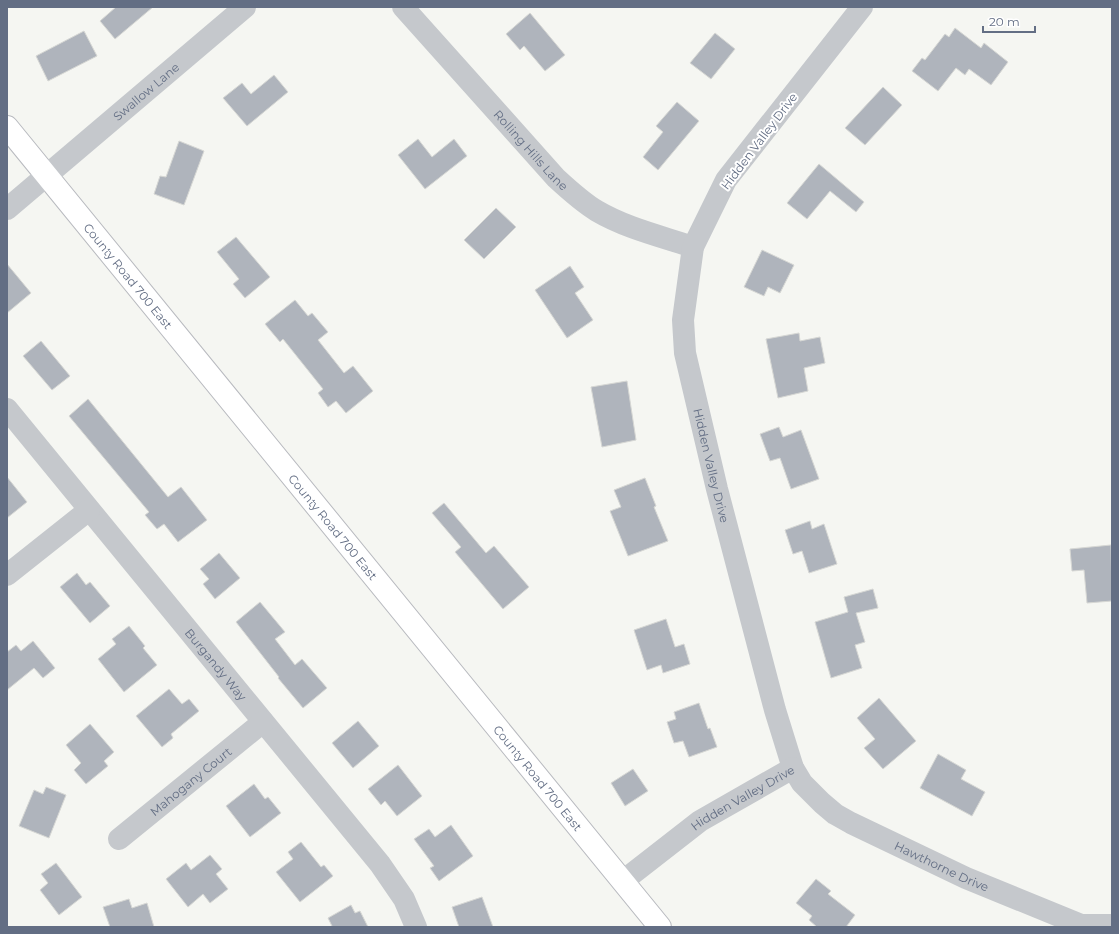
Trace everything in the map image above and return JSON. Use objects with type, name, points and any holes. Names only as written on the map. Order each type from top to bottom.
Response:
[{"type":"main road","name":"County Road 700 East","points":[[7,127],[660,927]]},
{"type":"street","name":"Swallow Lane","points":[[7,209],[245,7]]},
{"type":"street","name":"Rolling Hills Lane","points":[[403,7],[556,178],[577,197],[596,211],[622,223],[692,247]]},
{"type":"street","name":"Hidden Valley Drive","points":[[623,880],[700,821],[793,768],[775,710],[719,496],[685,353],[683,320],[692,247],[726,180],[862,7]]},
{"type":"street","name":"Burgandy Way","points":[[7,409],[380,864],[404,899],[416,927]]},
{"type":"street","points":[[7,575],[89,510]]},
{"type":"street","name":"Mahogany Court","points":[[119,839],[263,722]]},
{"type":"street","name":"Hawthorne Drive","points":[[793,768],[802,783],[816,798],[835,814],[851,823],[966,878],[1081,925],[1112,925]]},
{"type":"building","points":[[116,7],[153,7],[115,39],[100,21]]},
{"type":"building","points":[[530,13],[565,55],[545,71],[524,46],[520,50],[506,34]]},
{"type":"building","points":[[955,28],[981,48],[984,43],[1008,62],[991,85],[969,69],[965,75],[956,68],[938,91],[912,71],[922,58],[925,60],[945,34],[949,37]]},
{"type":"building","points":[[84,31],[97,56],[48,81],[36,56]]},
{"type":"building","points":[[715,33],[735,49],[711,79],[690,63]]},
{"type":"building","points":[[274,75],[288,92],[247,126],[223,98],[242,83],[251,94]]},
{"type":"building","points":[[883,87],[902,105],[865,145],[845,128]]},
{"type":"building","points":[[677,102],[699,121],[658,170],[643,157],[663,132],[656,126]]},
{"type":"building","points":[[418,139],[432,157],[454,139],[467,156],[425,189],[398,155]]},
{"type":"building","points":[[179,141],[204,151],[184,205],[154,194],[160,176],[166,177]]},
{"type":"building","points":[[819,164],[864,202],[856,212],[830,191],[807,219],[787,203]]},
{"type":"building","points":[[496,208],[516,227],[484,259],[464,240]]},
{"type":"building","points":[[236,237],[270,277],[245,298],[233,284],[239,279],[217,252]]},
{"type":"building","points":[[762,250],[794,265],[780,293],[768,287],[764,296],[744,287]]},
{"type":"building","points":[[7,264],[31,293],[7,313]]},
{"type":"building","points":[[570,266],[584,287],[575,293],[593,320],[567,338],[535,290]]},
{"type":"building","points":[[295,300],[308,316],[312,313],[328,332],[318,340],[344,373],[353,366],[373,391],[346,413],[336,401],[328,407],[318,393],[323,389],[283,339],[280,342],[265,324]]},
{"type":"building","points":[[799,333],[800,341],[820,337],[825,363],[804,368],[808,391],[778,398],[766,339]]},
{"type":"building","points":[[41,341],[70,376],[52,390],[23,356]]},
{"type":"building","points":[[627,381],[636,440],[602,447],[591,387]]},
{"type":"building","points":[[88,399],[168,497],[181,487],[207,520],[178,542],[164,524],[157,529],[145,515],[149,512],[69,416]]},
{"type":"building","points":[[779,427],[783,437],[801,430],[819,479],[791,489],[780,458],[770,461],[760,434]]},
{"type":"building","points":[[7,477],[27,502],[7,518]]},
{"type":"building","points":[[645,478],[656,506],[654,507],[668,541],[628,556],[610,511],[621,507],[614,490]]},
{"type":"building","points":[[444,503],[486,553],[494,546],[529,587],[503,609],[455,552],[461,547],[432,513]]},
{"type":"building","points":[[810,521],[812,529],[824,524],[837,564],[809,573],[802,551],[793,554],[785,530]]},
{"type":"building","points":[[1111,545],[1112,601],[1087,603],[1084,570],[1072,571],[1070,549]]},
{"type":"building","points":[[219,553],[240,578],[215,599],[203,584],[209,579],[200,569]]},
{"type":"building","points":[[77,573],[86,585],[90,582],[110,606],[90,623],[60,587]]},
{"type":"building","points":[[873,589],[878,608],[856,613],[865,642],[855,645],[862,668],[831,678],[815,622],[848,612],[844,597]]},
{"type":"building","points":[[260,602],[285,632],[275,639],[295,665],[302,659],[327,688],[303,708],[278,678],[279,677],[236,622]]},
{"type":"building","points":[[666,619],[675,647],[684,644],[690,664],[663,673],[661,665],[647,670],[634,630]]},
{"type":"building","points":[[129,626],[145,646],[143,648],[157,665],[124,692],[98,659],[116,644],[112,639]]},
{"type":"building","points":[[33,641],[55,668],[43,678],[34,668],[7,690],[7,652],[16,645],[21,651]]},
{"type":"building","points":[[169,689],[182,704],[189,699],[199,711],[171,734],[173,738],[162,747],[136,716]]},
{"type":"building","points":[[879,698],[916,741],[883,769],[864,748],[875,739],[857,718]]},
{"type":"building","points":[[699,703],[708,729],[710,728],[717,747],[689,757],[683,741],[674,743],[667,722],[676,719],[674,712]]},
{"type":"building","points":[[358,721],[379,746],[353,768],[332,743]]},
{"type":"building","points":[[90,724],[114,752],[104,761],[108,766],[86,784],[74,770],[81,763],[66,745]]},
{"type":"building","points":[[938,754],[966,770],[961,779],[985,792],[972,816],[920,788]]},
{"type":"building","points":[[398,765],[422,796],[397,816],[385,801],[381,805],[368,789]]},
{"type":"building","points":[[633,769],[648,791],[625,806],[611,783]]},
{"type":"building","points":[[254,784],[265,799],[268,797],[281,813],[250,837],[226,806]]},
{"type":"building","points":[[46,787],[66,795],[49,838],[19,826],[34,790],[43,794]]},
{"type":"building","points":[[451,825],[473,856],[439,881],[430,868],[434,866],[414,839],[429,829],[435,837]]},
{"type":"building","points":[[301,842],[321,867],[324,865],[333,876],[300,902],[276,872],[293,859],[288,852]]},
{"type":"building","points":[[210,855],[222,869],[216,874],[228,889],[210,903],[203,894],[188,907],[166,879],[186,863],[191,870]]},
{"type":"building","points":[[56,863],[82,897],[59,915],[40,890],[48,883],[41,874]]},
{"type":"building","points":[[816,879],[831,891],[828,894],[855,915],[846,927],[817,927],[809,920],[812,916],[796,903]]},
{"type":"building","points":[[482,897],[493,927],[459,927],[452,907]]},
{"type":"building","points":[[129,899],[132,908],[147,903],[154,927],[110,927],[103,907]]},
{"type":"building","points":[[351,905],[355,913],[360,911],[368,927],[329,927],[332,926],[328,918]]}]
